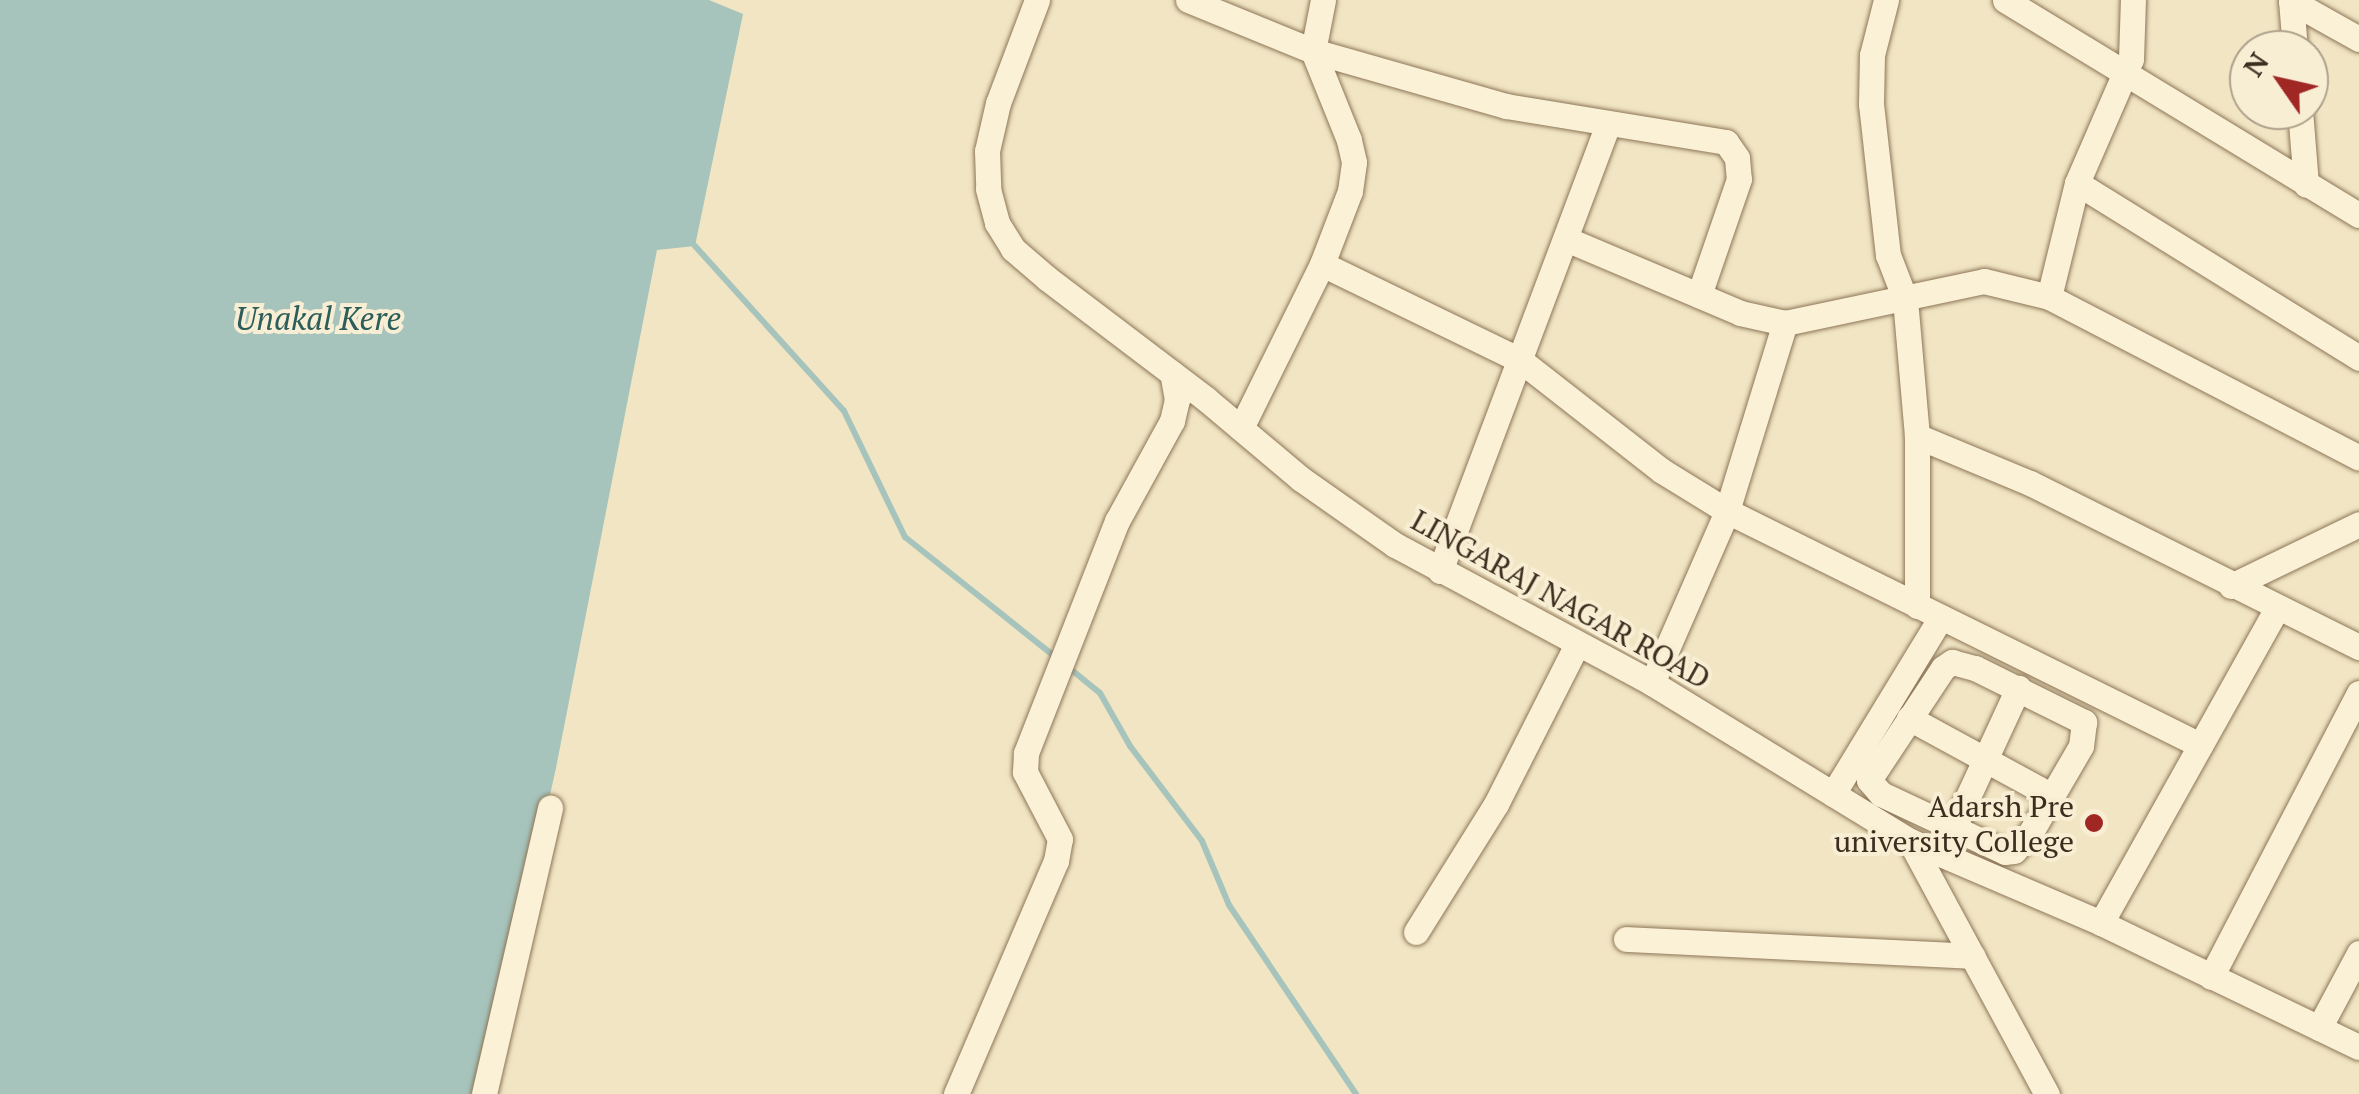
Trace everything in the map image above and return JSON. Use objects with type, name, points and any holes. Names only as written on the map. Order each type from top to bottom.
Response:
[{"type":"street","name":"LINGARAJ NAGAR ROAD","points":[[1037,0],[998,103],[987,151],[988,188],[997,223],[1013,249],[1036,269],[1331,503],[1440,571],[1652,682],[1910,842],[2101,923],[2359,1048]]},
{"type":"street","points":[[1188,0],[1313,51],[1506,106],[1717,138],[1733,148],[1738,179],[1699,295]]},
{"type":"street","points":[[1241,428],[1322,264],[1350,191],[1354,162],[1342,118],[1313,51],[1323,0]]},
{"type":"street","points":[[1886,0],[1872,55],[1871,104],[1888,255],[1904,299],[1916,436],[1917,606]]},
{"type":"street","points":[[2005,0],[2359,215]]},
{"type":"street","points":[[2049,298],[2077,183],[2126,74],[2134,42],[2132,0]]},
{"type":"street","points":[[2291,0],[2359,39]]},
{"type":"street","points":[[2291,0],[2293,30]]},
{"type":"street","points":[[1440,571],[1608,124]]},
{"type":"street","points":[[2302,130],[2306,185]]},
{"type":"street","points":[[2077,183],[2359,358]]},
{"type":"street","points":[[1566,240],[1759,319],[1785,323],[1984,281],[2049,298],[2359,458]]},
{"type":"street","points":[[1322,264],[1520,360],[1662,472],[1727,511],[2200,745]]},
{"type":"street","points":[[1652,682],[1727,511],[1785,323]]},
{"type":"street","points":[[956,1094],[1056,861],[1060,839],[1025,772],[1026,752],[1072,644],[1117,521],[1172,421],[1176,400],[1172,374]]},
{"type":"street","points":[[1916,436],[2030,482],[2359,647]]},
{"type":"street","points":[[2231,586],[2359,524]]},
{"type":"street","points":[[2101,923],[2278,608]]},
{"type":"street","points":[[1833,794],[1941,618]]},
{"type":"street","points":[[1416,932],[1496,804],[1576,644]]},
{"type":"street","points":[[1961,662],[2084,722],[2080,746],[2052,796],[2014,851],[2005,852],[1872,788],[1869,780],[1875,767],[1910,718],[1943,668],[1961,662]]},
{"type":"street","points":[[1942,856],[1983,758],[2018,688]]},
{"type":"street","points":[[2211,976],[2359,693]]},
{"type":"street","points":[[1910,718],[2052,796]]},
{"type":"street","points":[[484,1094],[550,807]]},
{"type":"street","points":[[1910,842],[2047,1094]]},
{"type":"street","points":[[1626,940],[1972,956]]},
{"type":"street","points":[[2319,1028],[2359,953]]},
{"type":"water","name":"Unakal Kere","points":[[0,0],[709,0],[743,14],[695,246],[657,250],[556,768],[483,1094],[0,1094]]},
{"type":"waterway","points":[[695,246],[844,411],[905,537],[1054,656]]},
{"type":"waterway","points":[[1068,667],[1100,693],[1130,746],[1202,841],[1229,905],[1356,1094]]},
{"type":"place","name":"Adarsh Pre university College","points":[[2094,823]]}]
